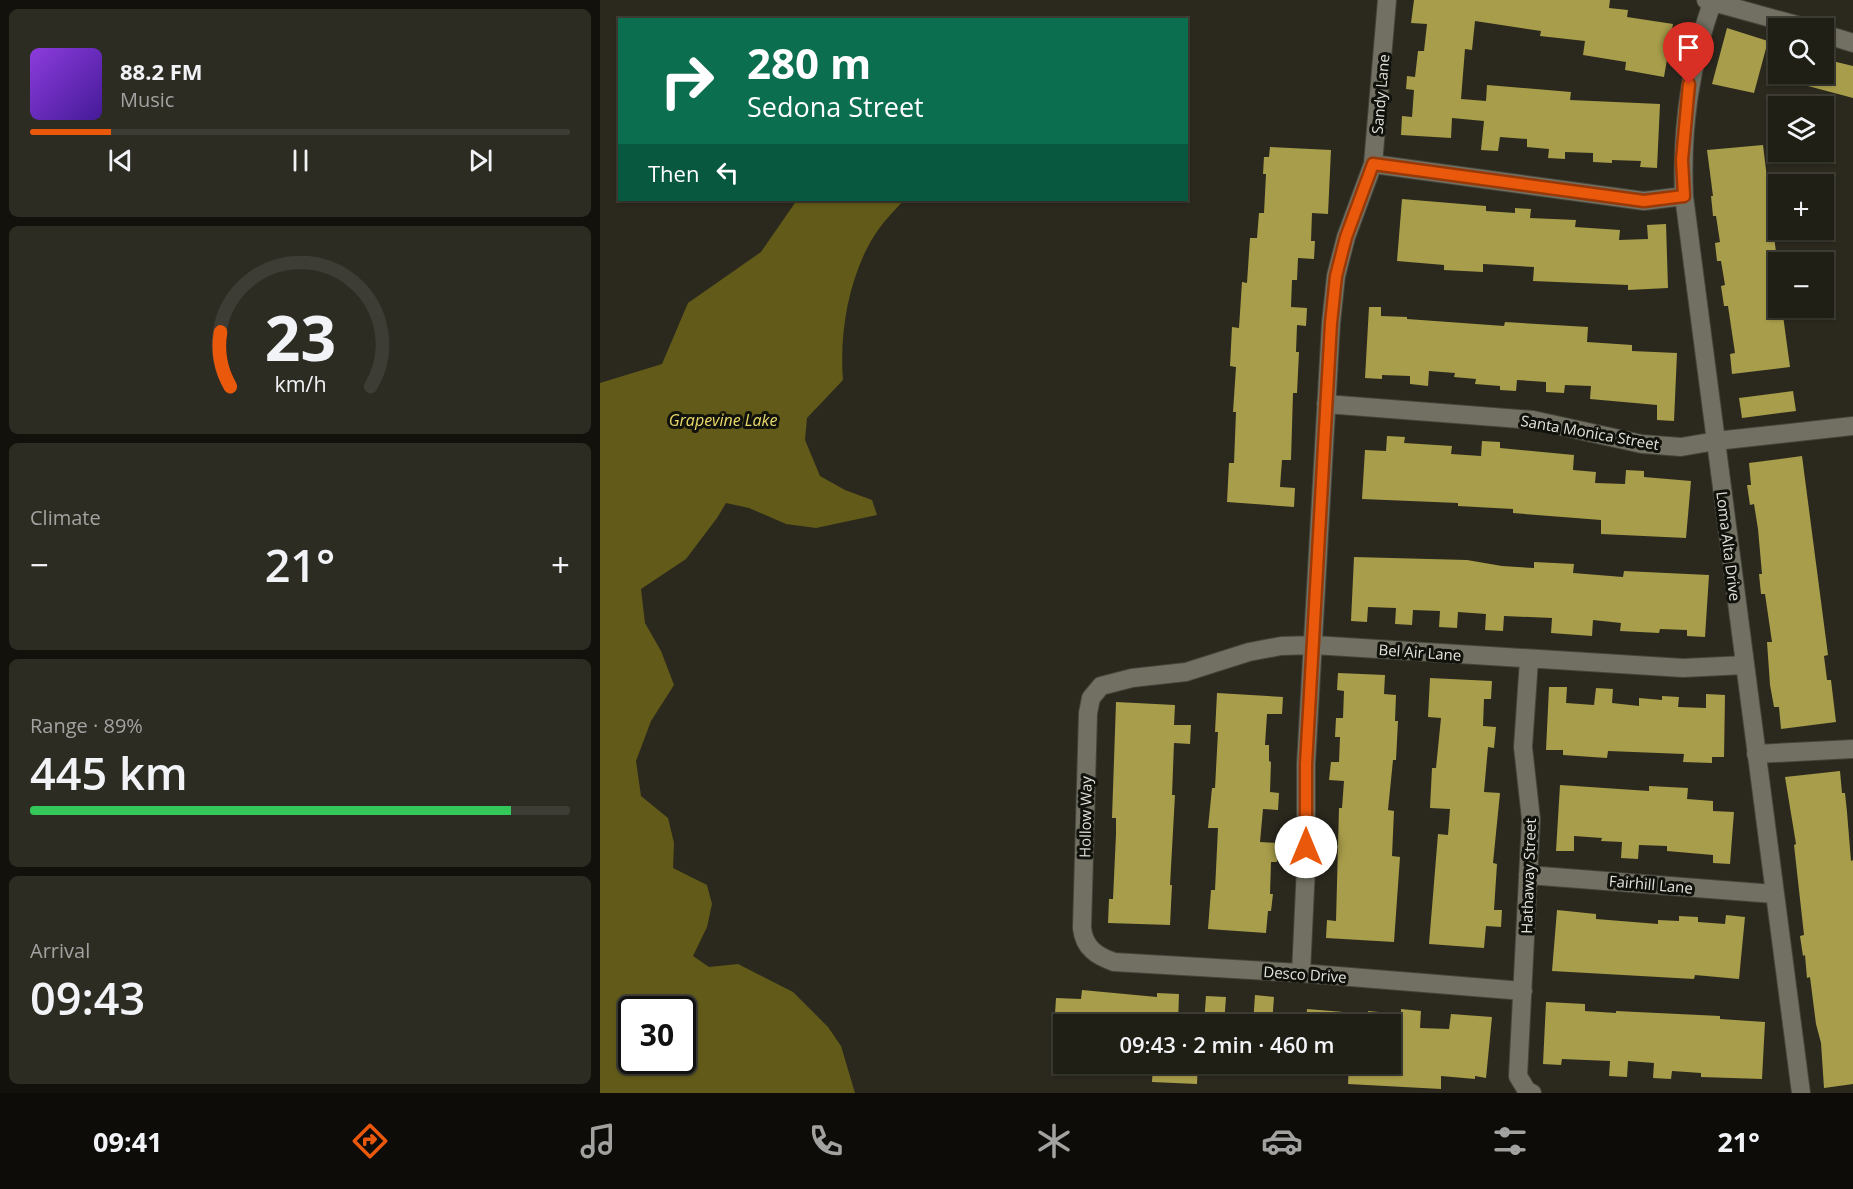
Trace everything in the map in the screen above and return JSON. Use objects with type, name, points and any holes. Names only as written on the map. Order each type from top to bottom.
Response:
[{"type":"street","name":"Sandy Lane","points":[[1301,973],[1306,867],[1306,764],[1326,404],[1336,276],[1346,237],[1373,164],[1387,0]]},
{"type":"street","points":[[1710,1],[1771,18]]},
{"type":"street","name":"Loma Alta Drive","points":[[1710,1],[1689,84],[1682,160],[1684,196],[1801,1093]]},
{"type":"street","points":[[1834,33],[1853,34]]},
{"type":"street","points":[[1834,37],[1853,44]]},
{"type":"street","points":[[1373,164],[1644,201],[1684,196]]},
{"type":"street","name":"Santa Monica Street","points":[[1326,404],[1533,420],[1642,444],[1681,447],[1853,426]]},
{"type":"street","name":"Bel Air Lane","points":[[1101,686],[1132,678],[1186,672],[1250,652],[1281,646],[1314,645],[1683,668],[1745,665]]},
{"type":"street","name":"Hathaway Street","points":[[1529,660],[1522,747],[1530,819],[1518,1076],[1529,1092]]},
{"type":"street","name":"Hollow Way","points":[[1091,950],[1083,940],[1082,928],[1088,713],[1091,698],[1101,686]]},
{"type":"street","points":[[1756,754],[1853,749]]},
{"type":"street","name":"Fairhill Lane","points":[[1528,875],[1774,894]]},
{"type":"street","name":"Desco Drive","points":[[1091,950],[1101,958],[1114,962],[1301,973],[1523,991]]},
{"type":"water","name":"Grapevine Lake","points":[[796,201],[903,201],[877,231],[858,269],[844,324],[843,380],[807,418],[805,440],[820,476],[845,490],[872,500],[877,515],[816,528],[786,524],[749,508],[726,503],[686,559],[641,589],[645,623],[661,651],[674,685],[651,721],[636,761],[641,796],[668,818],[674,843],[673,868],[707,885],[712,904],[707,927],[693,956],[709,967],[738,964],[793,992],[828,1027],[841,1046],[855,1093],[600,1093],[600,383],[662,364],[688,303],[761,252]]},
{"type":"building","points":[[1414,0],[1610,0],[1609,8],[1628,10],[1627,17],[1673,24],[1664,77],[1625,70],[1626,62],[1583,55],[1585,41],[1540,36],[1541,31],[1475,21],[1472,50],[1465,49],[1461,99],[1486,101],[1487,85],[1571,92],[1570,100],[1660,104],[1657,168],[1640,167],[1641,161],[1593,162],[1593,153],[1565,152],[1565,159],[1548,158],[1549,149],[1527,147],[1527,139],[1500,137],[1498,151],[1481,150],[1484,121],[1452,118],[1451,138],[1401,135],[1402,116],[1412,117],[1414,90],[1406,89],[1407,76],[1415,77],[1418,51],[1424,51],[1427,24],[1411,23]]},
{"type":"building","points":[[1727,28],[1768,41],[1754,93],[1712,84]]},
{"type":"building","points":[[1834,61],[1853,66],[1853,98],[1800,84],[1834,84]]},
{"type":"building","points":[[1763,145],[1768,186],[1768,240],[1775,240],[1776,252],[1768,252],[1768,318],[1783,318],[1790,367],[1732,374],[1730,354],[1735,353],[1728,306],[1724,306],[1721,286],[1725,285],[1721,261],[1717,261],[1715,243],[1720,242],[1716,216],[1713,216],[1711,196],[1713,196],[1707,150]]},
{"type":"building","points":[[1270,147],[1331,150],[1328,214],[1312,213],[1311,241],[1315,241],[1314,259],[1298,258],[1297,280],[1292,280],[1291,307],[1307,308],[1306,326],[1297,325],[1296,352],[1299,352],[1297,393],[1293,393],[1291,460],[1282,460],[1280,487],[1295,488],[1294,507],[1227,502],[1229,463],[1234,463],[1236,412],[1233,412],[1236,367],[1230,366],[1232,327],[1239,328],[1242,282],[1247,283],[1250,238],[1257,238],[1259,213],[1264,213],[1266,174],[1263,174],[1264,157],[1269,157]]},
{"type":"building","points":[[1402,199],[1486,206],[1486,211],[1515,213],[1515,208],[1531,209],[1530,218],[1576,220],[1575,227],[1620,230],[1619,240],[1648,239],[1647,225],[1666,224],[1668,288],[1628,290],[1628,285],[1533,281],[1534,267],[1483,264],[1483,272],[1444,270],[1444,265],[1397,261]]},
{"type":"building","points":[[1369,307],[1381,307],[1381,316],[1407,317],[1407,319],[1504,326],[1505,322],[1588,327],[1587,342],[1632,345],[1632,351],[1677,353],[1674,421],[1657,420],[1657,405],[1590,399],[1591,386],[1565,385],[1564,393],[1546,392],[1546,382],[1517,380],[1516,391],[1500,390],[1500,386],[1475,384],[1476,379],[1454,377],[1455,373],[1429,371],[1428,386],[1410,384],[1410,376],[1382,375],[1382,379],[1365,378]]},
{"type":"building","points":[[1793,391],[1796,411],[1742,418],[1739,398]]},
{"type":"building","points":[[1387,436],[1405,437],[1404,443],[1452,446],[1451,454],[1481,456],[1482,441],[1500,442],[1500,448],[1574,455],[1573,470],[1596,472],[1595,483],[1625,484],[1626,470],[1644,471],[1644,477],[1691,481],[1686,538],[1601,534],[1601,520],[1513,513],[1513,509],[1458,506],[1458,503],[1362,499],[1365,450],[1386,451]]},
{"type":"building","points":[[1802,456],[1828,655],[1824,656],[1827,680],[1831,680],[1836,722],[1781,729],[1779,707],[1774,707],[1770,685],[1767,642],[1772,642],[1765,594],[1761,594],[1759,574],[1762,574],[1758,529],[1754,504],[1750,505],[1747,485],[1751,485],[1749,463]]},
{"type":"building","points":[[1354,557],[1467,560],[1502,566],[1534,568],[1534,562],[1574,564],[1573,573],[1623,577],[1624,571],[1709,575],[1705,637],[1687,636],[1687,630],[1660,629],[1659,633],[1620,631],[1621,623],[1593,620],[1592,636],[1551,633],[1552,618],[1504,616],[1503,631],[1485,630],[1486,614],[1458,612],[1457,628],[1439,627],[1440,611],[1413,610],[1412,625],[1395,624],[1396,608],[1368,607],[1367,622],[1351,621]]},
{"type":"building","points":[[1338,673],[1385,675],[1384,694],[1396,695],[1395,721],[1398,721],[1396,760],[1393,760],[1388,810],[1394,811],[1392,856],[1400,857],[1394,942],[1326,938],[1327,920],[1336,921],[1339,808],[1342,808],[1344,781],[1329,780],[1331,762],[1339,762],[1340,737],[1335,737],[1336,718],[1343,718],[1344,691],[1337,690]]},
{"type":"building","points":[[1430,678],[1492,681],[1491,699],[1484,699],[1483,726],[1496,727],[1494,748],[1488,747],[1484,792],[1500,793],[1493,863],[1497,864],[1494,910],[1502,910],[1501,927],[1486,926],[1484,948],[1429,944],[1438,834],[1448,835],[1450,809],[1430,808],[1432,768],[1436,768],[1441,718],[1428,717]]},
{"type":"building","points":[[1549,687],[1567,687],[1566,703],[1594,705],[1596,688],[1613,689],[1612,703],[1639,706],[1639,698],[1662,700],[1662,696],[1679,697],[1678,707],[1706,708],[1706,694],[1725,695],[1724,757],[1712,757],[1712,763],[1683,762],[1684,754],[1608,751],[1607,758],[1563,755],[1563,750],[1546,750]]},
{"type":"building","points":[[1217,693],[1283,697],[1282,714],[1267,714],[1265,745],[1269,745],[1269,761],[1271,762],[1270,792],[1279,793],[1278,810],[1263,809],[1260,842],[1278,843],[1277,862],[1271,862],[1270,894],[1273,894],[1271,911],[1268,911],[1266,933],[1208,929],[1211,890],[1215,890],[1218,828],[1208,828],[1212,788],[1215,788],[1218,732],[1215,732]]},
{"type":"building","points":[[1116,702],[1175,705],[1174,725],[1191,725],[1190,744],[1174,743],[1172,795],[1175,795],[1170,925],[1108,923],[1109,899],[1113,899],[1116,834],[1116,818],[1112,818]]},
{"type":"building","points":[[1840,771],[1842,793],[1845,793],[1851,861],[1853,860],[1853,1084],[1824,1088],[1821,1043],[1816,1024],[1810,977],[1807,978],[1805,955],[1803,956],[1800,936],[1804,935],[1794,845],[1796,844],[1785,777]]},
{"type":"building","points":[[1560,785],[1649,791],[1649,786],[1688,788],[1687,799],[1713,801],[1713,811],[1734,812],[1730,864],[1713,863],[1713,855],[1667,851],[1667,846],[1639,845],[1638,859],[1621,858],[1622,842],[1601,841],[1602,838],[1574,836],[1574,851],[1556,851]]},
{"type":"building","points":[[1557,910],[1596,914],[1596,919],[1658,924],[1658,920],[1679,921],[1679,916],[1698,917],[1698,922],[1725,924],[1726,915],[1745,917],[1739,979],[1695,975],[1694,979],[1552,971]]},
{"type":"building","points":[[1082,990],[1157,997],[1157,993],[1179,994],[1178,1014],[1055,1014],[1056,998],[1081,999]]},
{"type":"building","points":[[1255,995],[1274,997],[1273,1014],[1254,1014]]},
{"type":"building","points":[[1206,996],[1226,997],[1225,1014],[1205,1014]]},
{"type":"building","points":[[1546,1002],[1585,1004],[1585,1011],[1720,1016],[1720,1019],[1765,1022],[1762,1079],[1701,1077],[1701,1073],[1672,1071],[1671,1079],[1653,1078],[1654,1063],[1628,1061],[1627,1077],[1609,1076],[1610,1061],[1562,1059],[1561,1065],[1543,1064]]},
{"type":"building","points":[[1307,1009],[1368,1014],[1307,1014]]},
{"type":"building","points":[[1401,1009],[1421,1011],[1420,1028],[1449,1029],[1451,1014],[1492,1017],[1486,1078],[1441,1076],[1441,1089],[1348,1084],[1348,1074],[1401,1074]]},
{"type":"building","points":[[1368,1011],[1401,1014],[1368,1014]]},
{"type":"building","points":[[1152,1074],[1198,1074],[1197,1084],[1152,1082]]},
{"type":"route","points":[[1306,847],[1306,764],[1331,323],[1336,276],[1346,237],[1373,164],[1644,201],[1684,196],[1682,160],[1689,84]]}]
